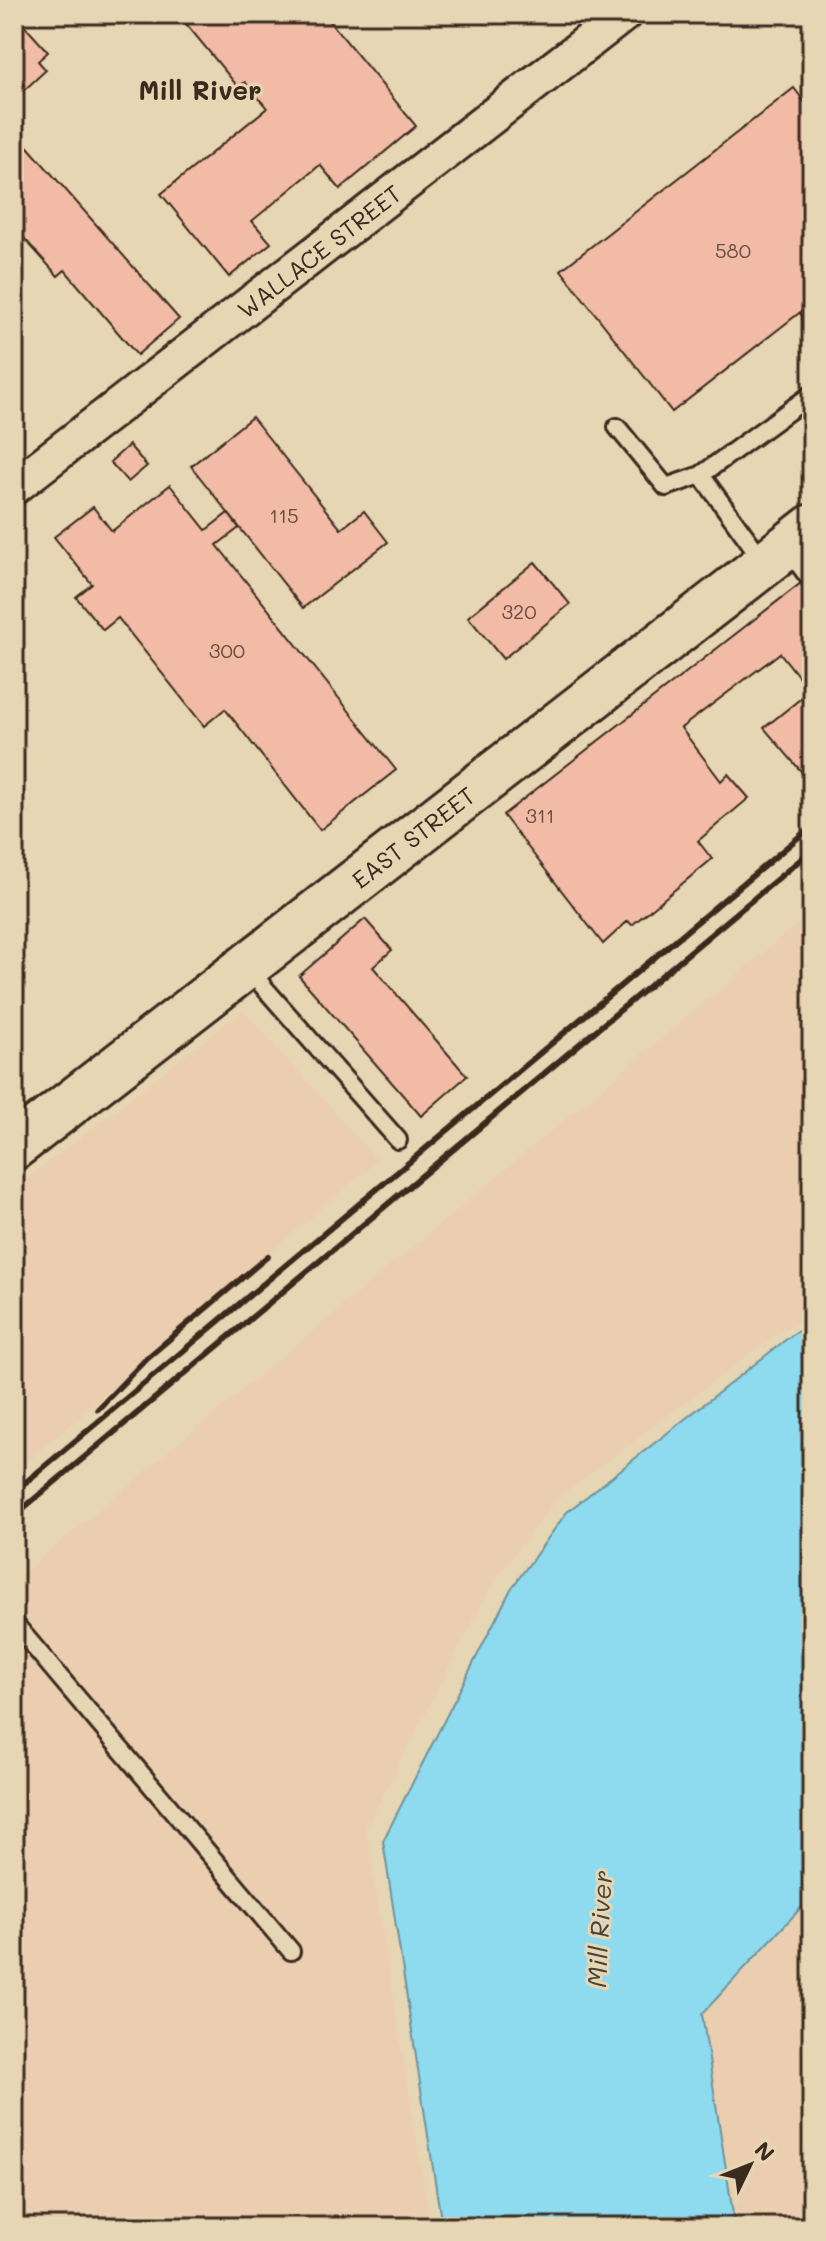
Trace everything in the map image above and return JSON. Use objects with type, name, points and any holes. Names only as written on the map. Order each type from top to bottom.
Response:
[{"type":"main road","name":"EAST STREET","points":[[14,1147],[788,546]]},
{"type":"street","name":"WALLACE STREET","points":[[14,487],[624,14]]},
{"type":"lane","points":[[617,427],[666,487],[701,475],[812,394]]},
{"type":"lane","points":[[701,475],[788,546],[812,582]]},
{"type":"lane","points":[[246,966],[398,1140]]},
{"type":"lane","points":[[14,1623],[291,1951]]},
{"type":"shaded area","points":[[812,912],[812,1313],[778,1333],[555,1501],[494,1581],[366,1828],[431,2227],[14,2227],[14,1581]]},
{"type":"shaded area","points":[[243,1010],[378,1160],[14,1473],[14,1189]]},
{"type":"shaded area","points":[[812,1896],[812,2227],[735,2227],[702,2014]]},
{"type":"water","points":[[812,1324],[812,1896],[702,2014],[735,2227],[442,2227],[383,1841],[511,1589],[567,1512],[793,1334]]},
{"type":"building","points":[[14,14],[48,52],[38,61],[46,70],[20,94],[14,87]]},
{"type":"building","points":[[178,14],[324,14],[416,126],[340,189],[320,165],[252,221],[271,243],[229,277],[161,194],[267,108],[245,82],[238,87]]},
{"type":"building","points":[[794,88],[812,112],[812,303],[672,412],[561,270]]},
{"type":"building","points":[[14,131],[179,319],[137,355],[65,270],[58,276],[14,227]]},
{"type":"building","points":[[812,303],[812,329],[800,313]]},
{"type":"building","points":[[252,417],[341,529],[364,511],[388,542],[303,608],[191,466]]},
{"type":"building","points":[[129,445],[147,466],[128,482],[110,462]]},
{"type":"building","points":[[170,485],[206,530],[228,513],[239,528],[217,545],[396,770],[320,830],[225,709],[204,726],[118,618],[103,630],[76,597],[92,584],[54,537],[93,507],[112,531]]},
{"type":"building","points":[[535,562],[570,604],[503,659],[468,617]]},
{"type":"building","points":[[801,583],[812,597],[812,784],[764,728],[810,691],[780,653],[681,728],[721,781],[728,774],[749,798],[698,841],[712,859],[632,925],[628,921],[603,944],[503,815]]},
{"type":"building","points":[[365,919],[392,950],[373,967],[467,1076],[421,1116],[299,976]]},
{"type":"railway","points":[[14,1492],[812,826]]},
{"type":"railway","points":[[14,1516],[812,850]]},
{"type":"railway","points":[[98,1409],[147,1358],[268,1256]]},
{"type":"district","name":"Mill River","points":[[200,90]]}]
